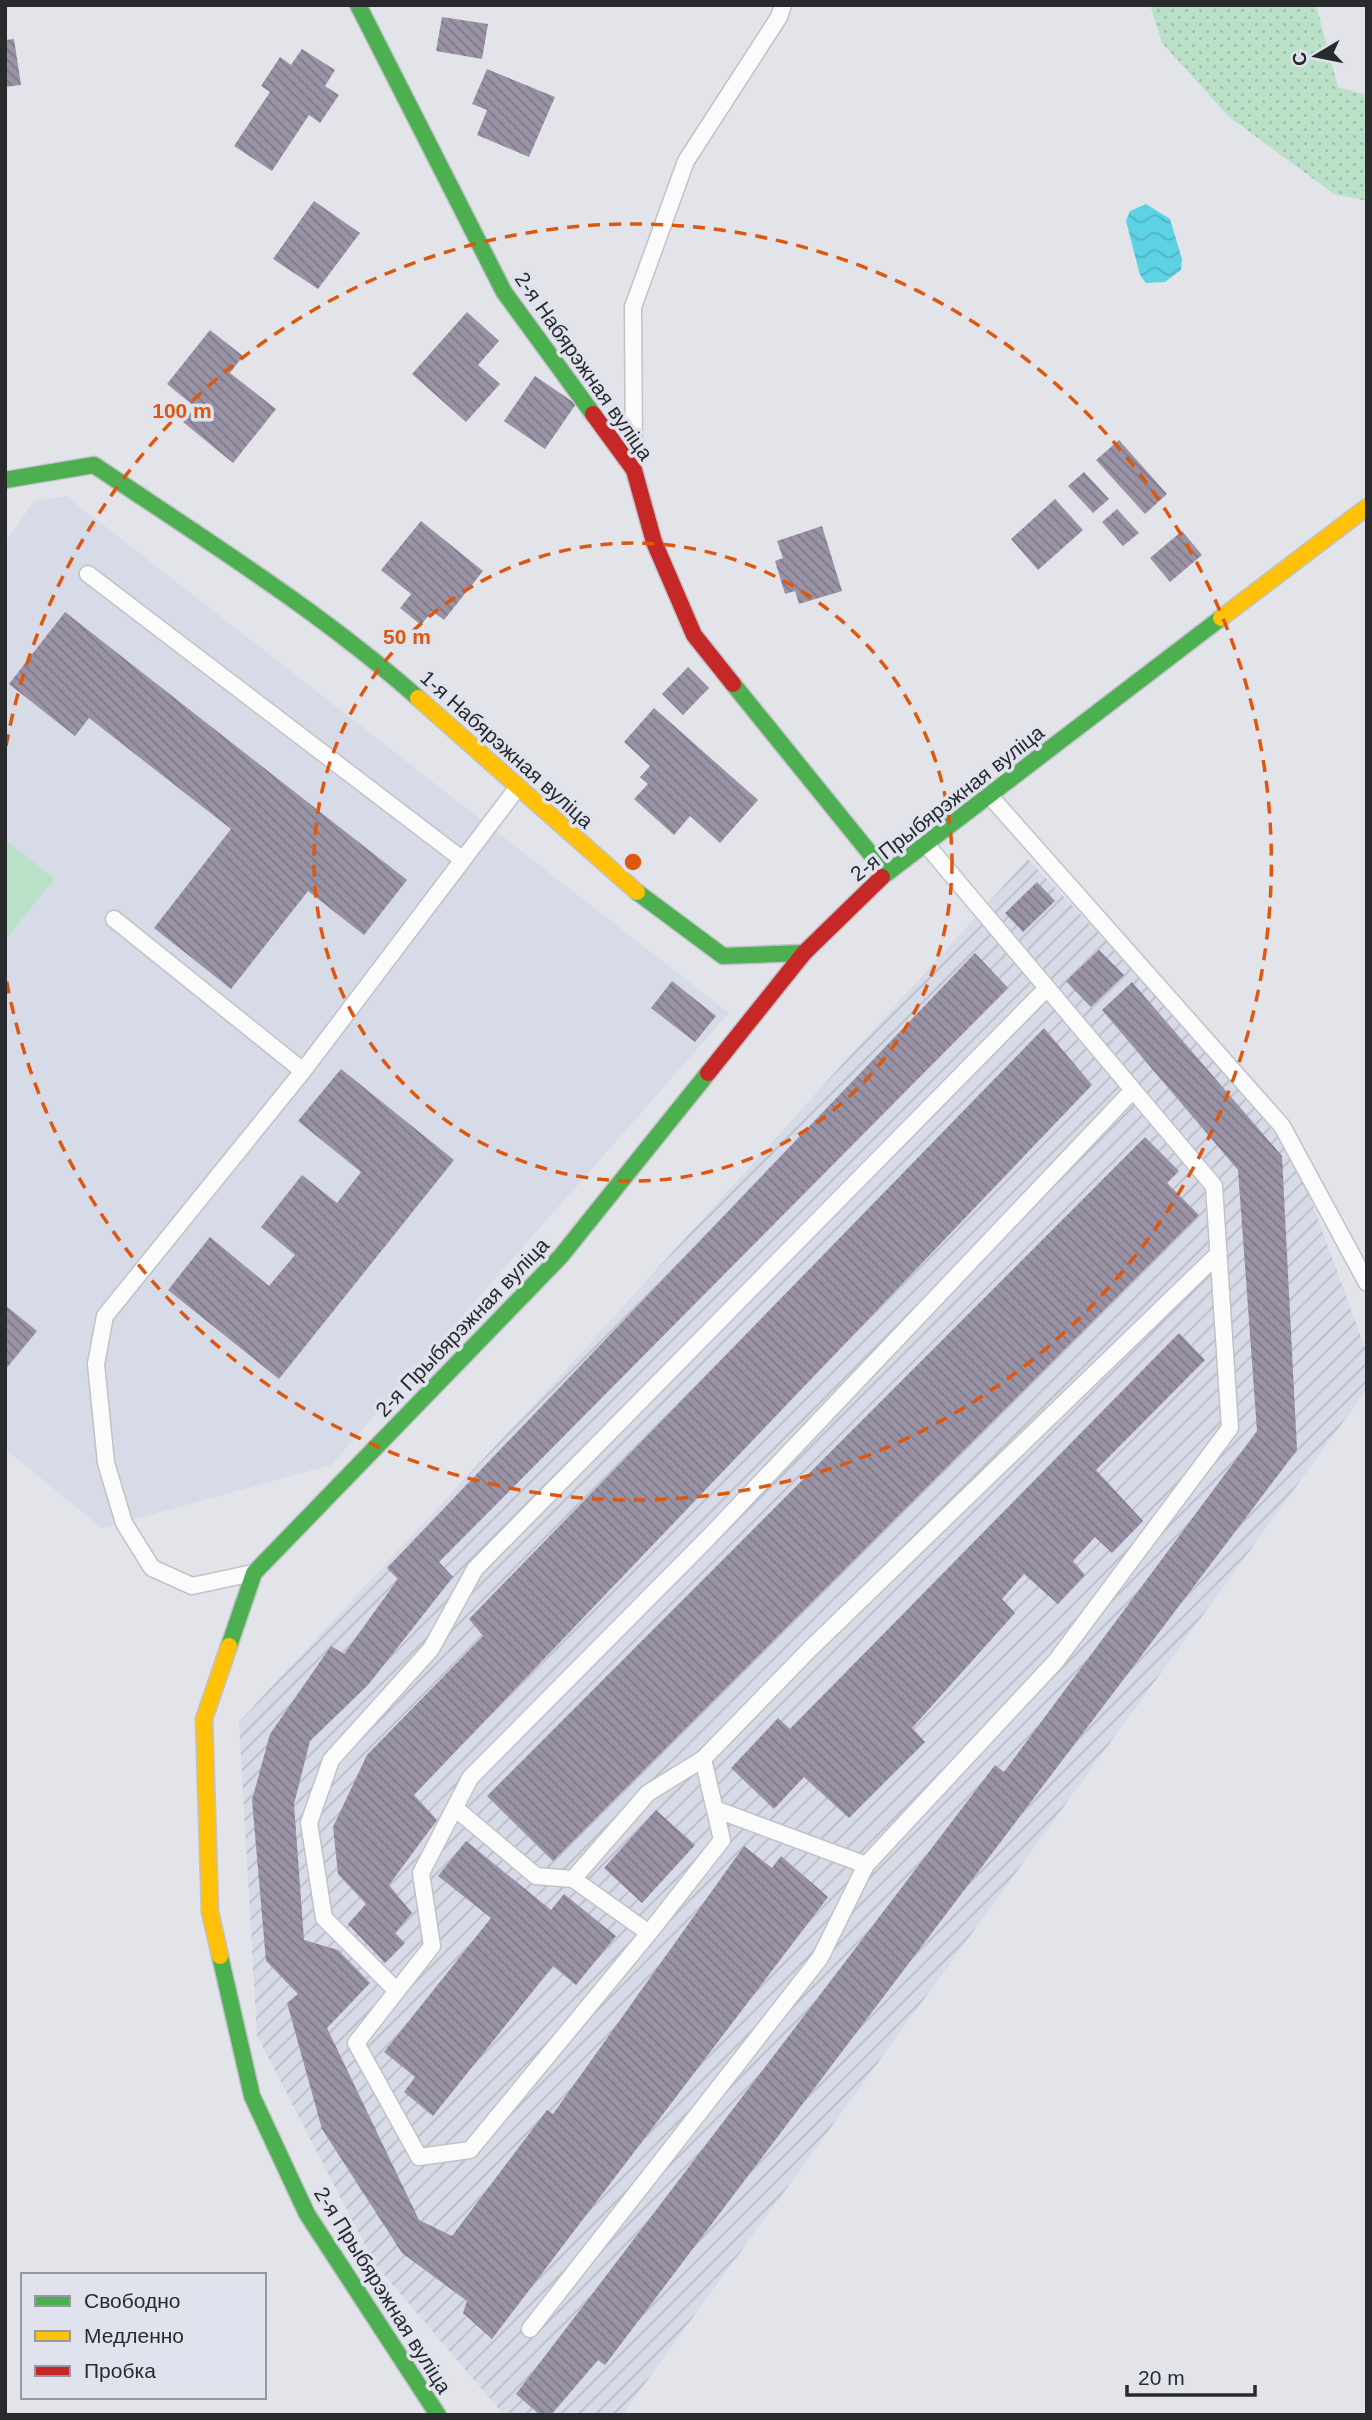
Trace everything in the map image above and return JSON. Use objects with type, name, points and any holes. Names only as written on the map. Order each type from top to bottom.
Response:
[{"type":"street","name":"2-я Набярэжная вуліца","points":[[358,5],[504,292],[634,470],[654,542],[694,635],[886,873]]},
{"type":"street","name":"1-я Набярэжная вуліца","points":[[5,480],[94,465],[369,654],[642,897],[723,956],[804,953]]},
{"type":"street","name":"2-я Прыбярэжная вуліца","points":[[438,2415],[307,2214],[252,2096],[210,1912],[204,1719],[254,1573],[561,1256],[804,953],[886,873],[1367,507]]},
{"type":"lane","points":[[634,470],[633,307],[686,161],[779,17],[783,5]]},
{"type":"lane","points":[[88,574],[463,860]]},
{"type":"lane","points":[[254,1573],[192,1586],[152,1567],[124,1522],[106,1463],[96,1364],[104,1316],[303,1071],[518,787]]},
{"type":"lane","points":[[989,795],[1282,1126],[1367,1283]]},
{"type":"lane","points":[[530,2329],[820,1958],[866,1865],[1056,1661],[1230,1428],[1214,1186],[925,843]]},
{"type":"lane","points":[[114,919],[303,1071]]},
{"type":"lane","points":[[397,1991],[324,1919],[309,1823],[331,1760],[431,1649],[475,1569],[1046,988]]},
{"type":"lane","points":[[704,1759],[722,1840],[470,2150],[419,2157],[356,2042],[432,1947],[421,1873],[470,1778],[708,1538],[1133,1090]]},
{"type":"lane","points":[[573,1879],[648,1793],[704,1759],[810,1649],[1219,1253]]},
{"type":"lane","points":[[454,1808],[536,1876],[573,1879],[649,1933]]},
{"type":"lane","points":[[715,1809],[866,1865]]},
{"type":"shaded area","points":[[66,496],[729,1013],[331,1465],[102,1528],[5,1449],[5,543],[34,501]]},
{"type":"shaded area","points":[[1028,859],[1178,1017],[1295,1157],[1367,1353],[1367,1389],[622,2415],[504,2415],[375,2264],[257,2036],[239,1722],[563,1373]]},
{"type":"green space","points":[[1150,5],[1316,5],[1338,87],[1367,95],[1367,201],[1334,194],[1229,117],[1162,43]]},
{"type":"green space","points":[[7,841],[54,879],[5,940],[5,843]]},
{"type":"water","points":[[1146,204],[1170,219],[1182,259],[1181,270],[1165,282],[1146,283],[1140,275],[1126,221],[1130,211]]},
{"type":"building","points":[[442,17],[488,24],[482,59],[436,51]]},
{"type":"building","points":[[14,39],[21,85],[5,87],[5,40]]},
{"type":"building","points":[[302,49],[335,70],[325,86],[339,95],[320,123],[309,115],[272,171],[234,146],[270,92],[261,86],[280,57],[291,65]]},
{"type":"building","points":[[487,69],[555,97],[529,157],[477,135],[487,110],[472,104]]},
{"type":"building","points":[[314,201],[360,233],[318,289],[273,259]]},
{"type":"building","points":[[467,312],[499,341],[478,365],[500,384],[466,422],[412,374]]},
{"type":"building","points":[[210,330],[243,356],[230,373],[276,409],[233,463],[183,422],[195,407],[167,384]]},
{"type":"building","points":[[535,376],[576,404],[545,449],[504,421]]},
{"type":"building","points":[[1119,440],[1167,494],[1145,514],[1096,460]]},
{"type":"building","points":[[1084,472],[1109,499],[1093,513],[1068,486]]},
{"type":"building","points":[[1055,499],[1083,530],[1038,570],[1011,539]]},
{"type":"building","points":[[1117,509],[1139,533],[1123,546],[1102,522]]},
{"type":"building","points":[[421,521],[483,571],[444,620],[432,611],[421,625],[400,608],[411,594],[381,570]]},
{"type":"building","points":[[822,526],[842,591],[799,604],[795,591],[785,594],[775,561],[783,558],[777,541]]},
{"type":"building","points":[[1182,531],[1202,555],[1170,582],[1150,558]]},
{"type":"building","points":[[65,612],[407,880],[364,935],[308,891],[231,989],[154,928],[231,829],[89,718],[75,736],[9,684]]},
{"type":"building","points":[[688,667],[709,688],[683,715],[662,694]]},
{"type":"building","points":[[654,708],[758,800],[720,843],[690,816],[674,835],[634,799],[648,784],[640,777],[650,766],[624,742]]},
{"type":"building","points":[[1037,882],[1055,901],[1023,932],[1005,913]]},
{"type":"building","points":[[1099,950],[1124,975],[1091,1007],[1066,981]]},
{"type":"building","points":[[975,953],[1008,988],[439,1562],[453,1577],[368,1685],[310,1741],[294,1804],[304,1940],[338,1950],[370,1983],[327,2028],[419,2220],[452,2236],[547,2110],[553,2114],[744,1846],[772,1868],[781,1856],[828,1897],[492,2339],[463,2313],[467,2301],[402,2253],[322,2129],[287,2003],[298,1994],[266,1961],[252,1800],[270,1734],[331,1646],[344,1654],[398,1579],[387,1568]]},
{"type":"building","points":[[672,981],[716,1016],[695,1042],[651,1008]]},
{"type":"building","points":[[1132,982],[1282,1156],[1297,1450],[605,2365],[598,2360],[551,2415],[540,2415],[516,2394],[995,1765],[1004,1772],[1257,1431],[1238,1170],[1102,1010]]},
{"type":"building","points":[[1044,1028],[1092,1085],[414,1795],[437,1820],[389,1885],[412,1913],[395,1933],[405,1943],[385,1963],[348,1924],[366,1904],[338,1874],[333,1827],[367,1755],[483,1636],[469,1619]]},
{"type":"building","points":[[341,1069],[454,1160],[279,1379],[168,1290],[210,1237],[269,1286],[295,1255],[261,1227],[302,1175],[337,1203],[361,1172],[298,1121]]},
{"type":"building","points":[[1145,1137],[1179,1171],[1167,1183],[1199,1215],[553,1861],[487,1796]]},
{"type":"building","points":[[5,1305],[37,1331],[5,1370]]},
{"type":"building","points":[[1179,1333],[1205,1360],[1096,1470],[1143,1521],[1112,1553],[1095,1537],[1073,1561],[1085,1575],[1058,1604],[1024,1574],[1002,1599],[1015,1613],[912,1728],[925,1742],[849,1818],[804,1777],[774,1809],[731,1768],[778,1718],[790,1729]]},
{"type":"building","points":[[656,1810],[695,1845],[642,1903],[604,1868]]},
{"type":"building","points":[[466,1841],[551,1910],[564,1894],[616,1936],[576,1985],[553,1966],[433,2116],[404,2092],[415,2077],[384,2052],[491,1918],[438,1876]]},
{"type":"traffic: fast","points":[[358,5],[504,292],[593,414]]},
{"type":"traffic: fast","points":[[5,480],[94,465],[301,605],[418,698]]},
{"type":"traffic: fast","points":[[882,877],[1221,618]]},
{"type":"traffic: fast","points":[[733,684],[886,873]]},
{"type":"traffic: fast","points":[[637,892],[723,956],[804,953]]},
{"type":"traffic: fast","points":[[229,1646],[254,1573],[561,1256],[708,1073]]},
{"type":"traffic: fast","points":[[220,1956],[252,2096],[307,2214],[438,2415]]},
{"type":"traffic: slow","points":[[1221,618],[1367,507]]},
{"type":"traffic: slow","points":[[418,698],[637,892]]},
{"type":"traffic: slow","points":[[220,1956],[210,1912],[204,1719],[229,1646]]},
{"type":"traffic: jam","points":[[593,414],[634,470],[654,542],[694,635],[733,684]]},
{"type":"traffic: jam","points":[[708,1073],[804,953],[882,877]]}]
